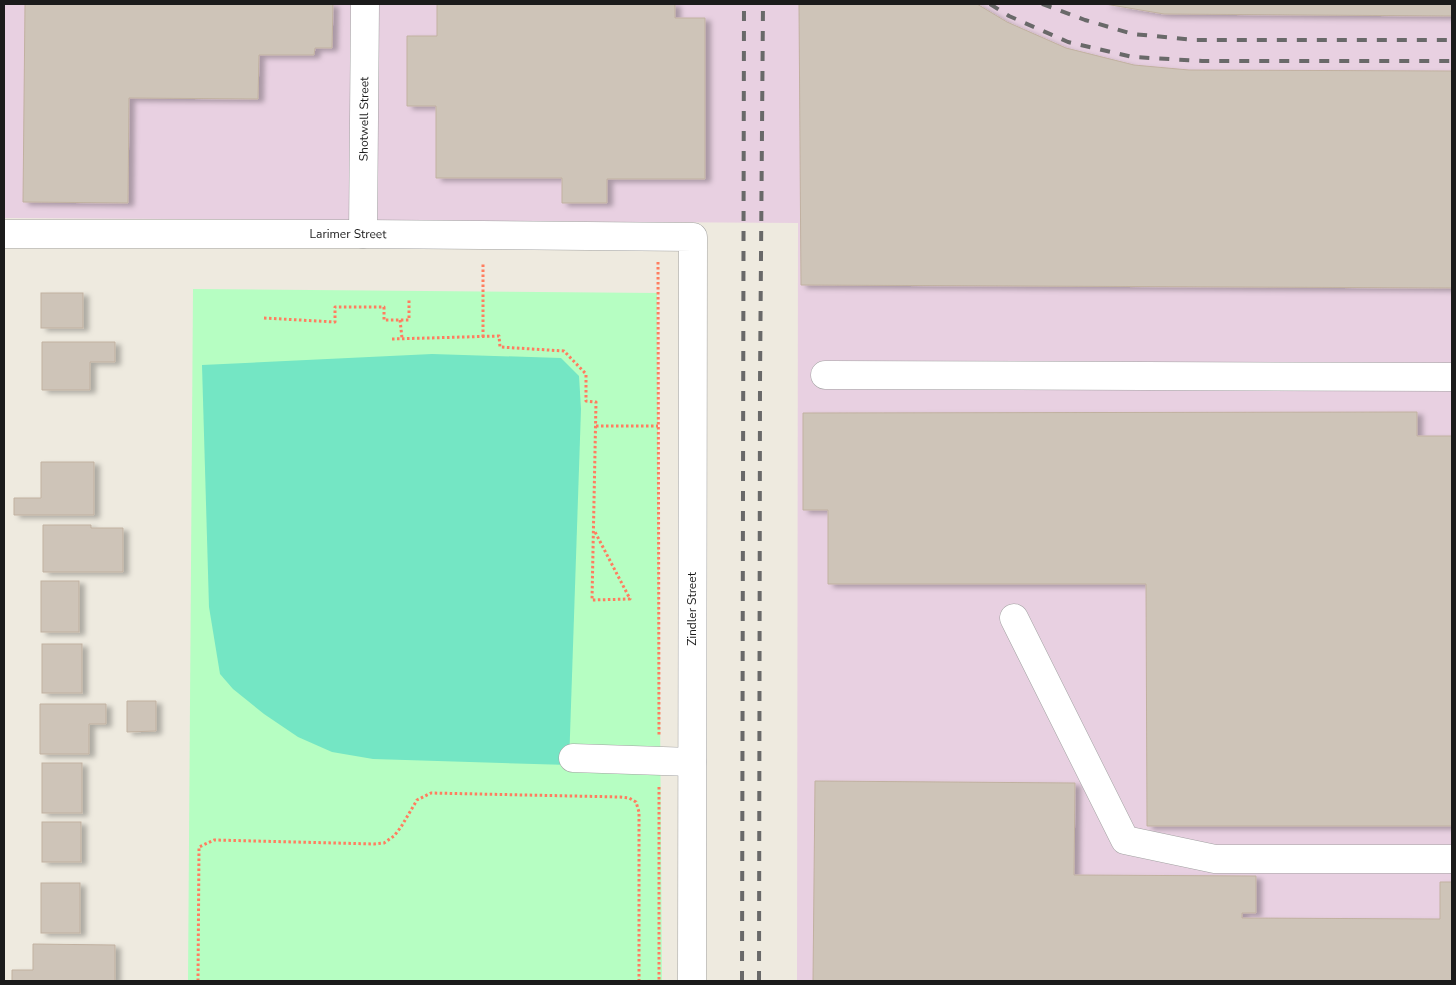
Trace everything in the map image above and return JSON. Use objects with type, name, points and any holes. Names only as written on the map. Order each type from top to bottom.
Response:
[{"type":"street","name":"Shotwell Street","points":[[364,234],[366,4]]},
{"type":"street","name":"Larimer Street","points":[[4,234],[364,234],[693,238]]},
{"type":"street","name":"Zindler Street","points":[[692,981],[693,238]]},
{"type":"street","points":[[825,375],[1452,377]]},
{"type":"street","points":[[1014,618],[1125,840],[1215,859],[1452,859]]},
{"type":"street","points":[[573,758],[692,762]]},
{"type":"path","points":[[483,337],[484,235]]},
{"type":"path","points":[[658,237],[659,981]]},
{"type":"path","points":[[264,318],[335,322],[335,307],[384,307],[384,320],[409,320],[409,298]]},
{"type":"path","points":[[400,320],[402,338]]},
{"type":"path","points":[[392,339],[499,336],[500,348],[564,350],[586,374],[586,401],[596,402],[592,600],[630,600],[594,530]]},
{"type":"path","points":[[596,426],[658,426]]},
{"type":"path","points":[[198,981],[199,847],[214,840],[384,843],[394,836],[401,827],[417,800],[431,793],[620,797],[629,798],[636,802],[639,812],[639,981]]},
{"type":"shaded area","points":[[4,4],[1452,4],[1452,981],[797,981],[798,223],[4,218]]},
{"type":"green space","points":[[193,289],[657,293],[662,981],[188,981]]},
{"type":"green space","points":[[432,354],[561,358],[579,376],[581,409],[569,765],[373,759],[332,752],[298,737],[264,714],[233,689],[220,674],[209,607],[202,365]]},
{"type":"building","points":[[25,4],[333,4],[332,48],[315,48],[314,55],[259,55],[258,99],[129,98],[128,203],[23,202]]},
{"type":"building","points":[[437,4],[675,4],[675,18],[705,18],[705,179],[607,179],[607,203],[562,203],[562,178],[436,178],[436,106],[407,106],[407,36],[437,36]]},
{"type":"building","points":[[799,4],[977,4],[1007,22],[1066,48],[1134,65],[1189,70],[1452,71],[1452,288],[801,285]]},
{"type":"building","points":[[1105,4],[1452,4],[1452,16],[1164,14]]},
{"type":"building","points":[[41,293],[83,293],[83,328],[41,328]]},
{"type":"building","points":[[42,342],[115,342],[115,362],[90,362],[90,390],[42,390]]},
{"type":"building","points":[[1417,412],[1417,436],[1452,436],[1452,826],[1147,826],[1146,584],[828,584],[828,510],[803,510],[803,413]]},
{"type":"building","points":[[41,462],[94,462],[94,515],[14,515],[14,498],[41,498]]},
{"type":"building","points":[[43,525],[91,525],[91,528],[123,528],[123,572],[43,572]]},
{"type":"building","points":[[41,581],[79,581],[79,632],[41,632]]},
{"type":"building","points":[[42,644],[82,644],[82,693],[42,693]]},
{"type":"building","points":[[127,701],[156,701],[156,731],[127,732]]},
{"type":"building","points":[[40,704],[106,704],[106,724],[89,724],[89,754],[40,754]]},
{"type":"building","points":[[42,763],[82,763],[82,813],[42,813]]},
{"type":"building","points":[[815,781],[1075,783],[1074,875],[1256,876],[1256,913],[1242,913],[1242,918],[1440,919],[1440,882],[1452,882],[1452,981],[813,981]]},
{"type":"building","points":[[42,822],[81,822],[81,862],[42,862]]},
{"type":"building","points":[[41,883],[80,883],[80,933],[41,933]]},
{"type":"building","points":[[33,944],[115,945],[115,981],[12,981],[12,970],[33,970]]},
{"type":"railway","points":[[742,981],[744,4]]},
{"type":"railway","points":[[759,981],[763,4]]},
{"type":"railway","points":[[990,4],[1009,16],[1068,42],[1133,57],[1202,61],[1452,61]]},
{"type":"railway","points":[[1042,4],[1085,20],[1133,34],[1195,40],[1452,40]]}]
